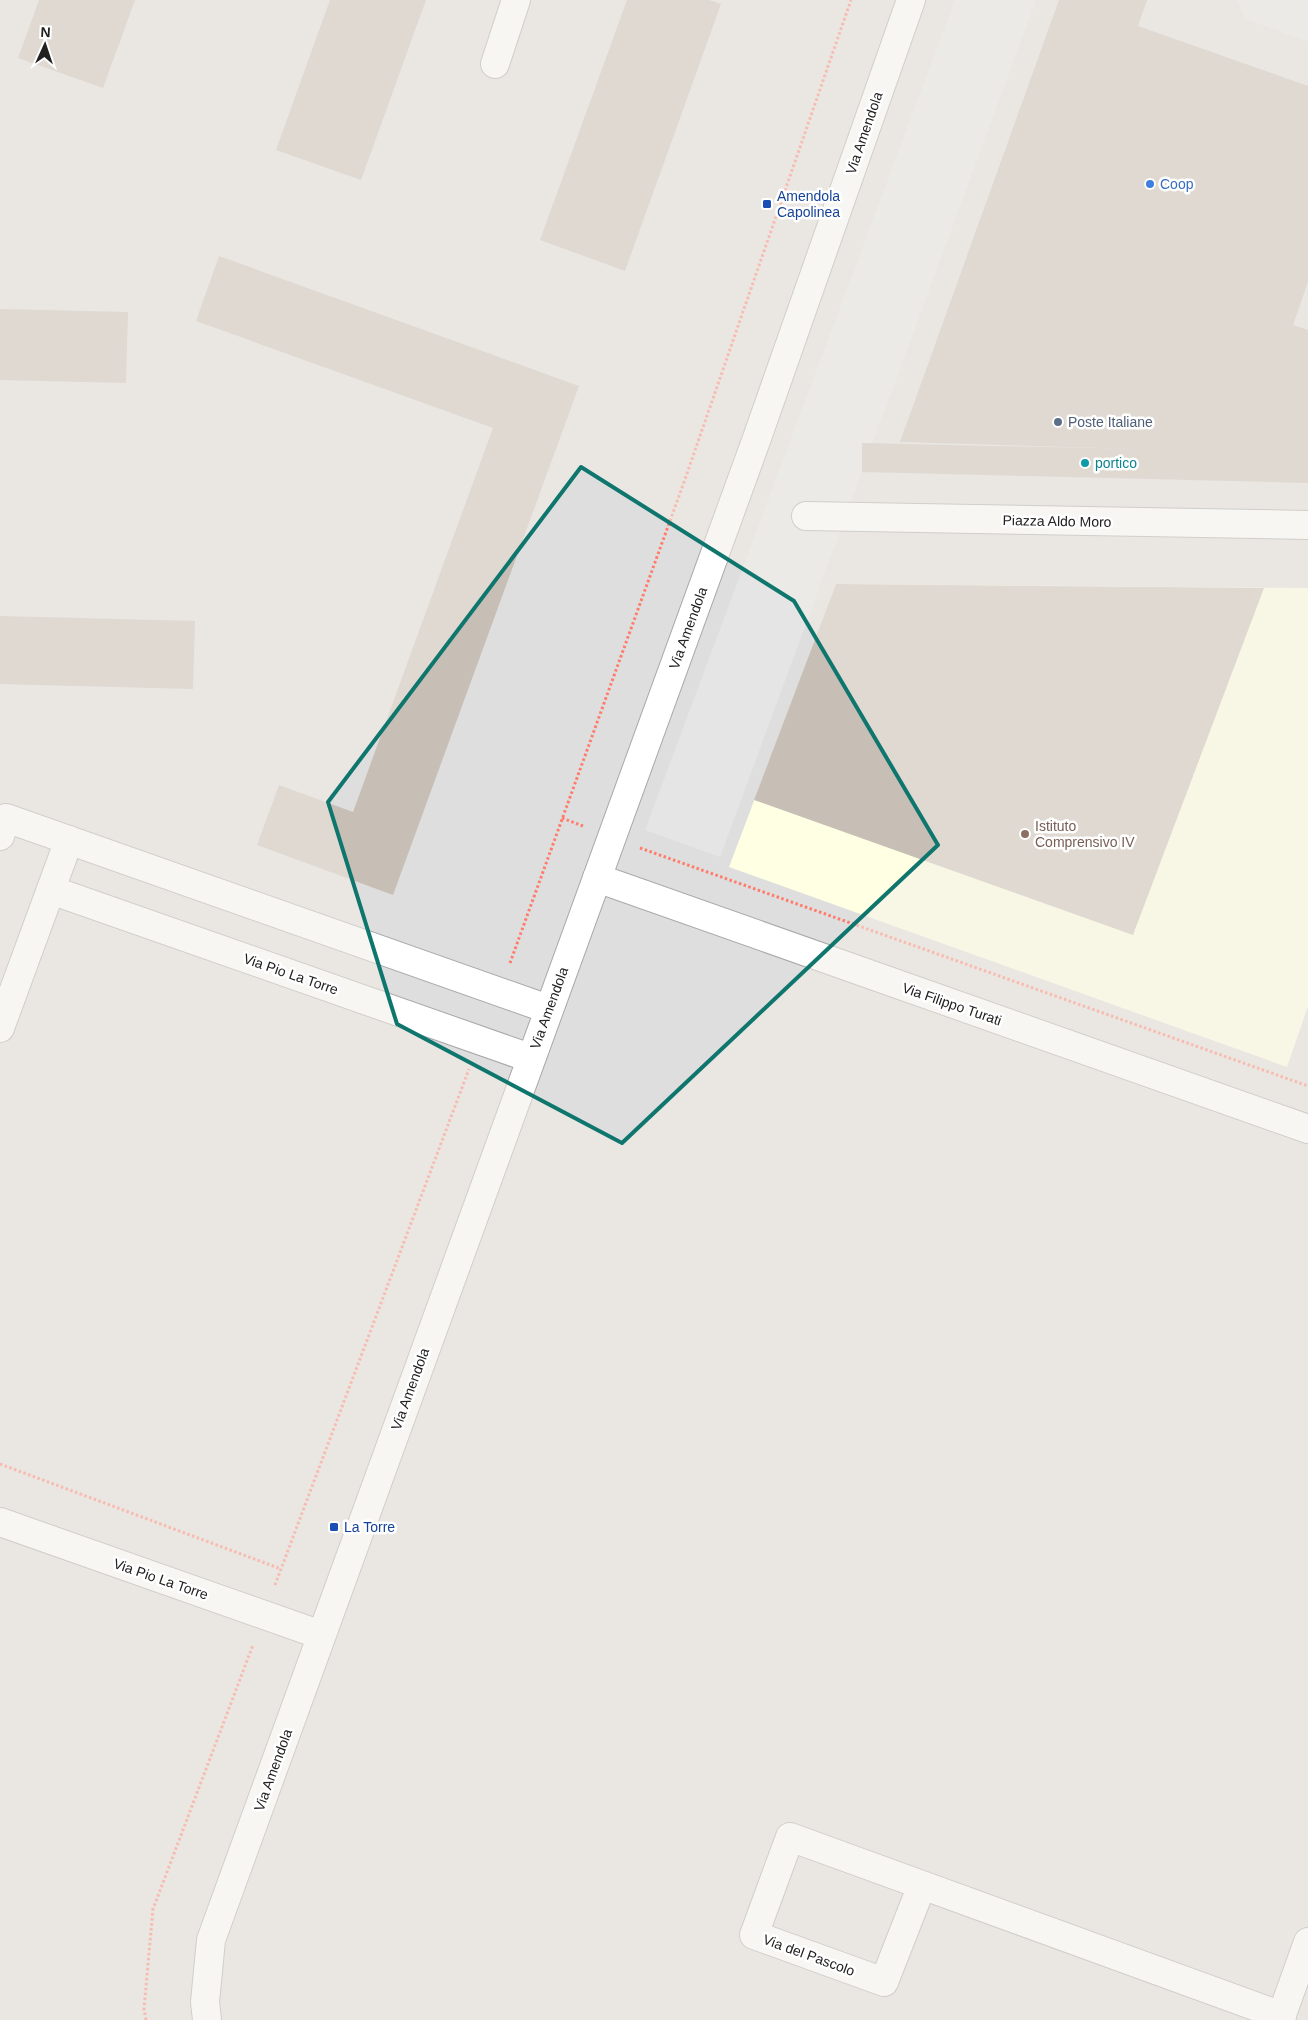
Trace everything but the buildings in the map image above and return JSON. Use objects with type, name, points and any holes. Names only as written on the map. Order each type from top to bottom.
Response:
[{"type":"street","points":[[494,64],[516,0]]},
{"type":"street","name":"Via Amendola","points":[[207,2020],[205,2002],[211,1940],[530,1058],[757,438],[911,0]]},
{"type":"street","name":"Piazza Aldo Moro","points":[[806,516],[1308,526]]},
{"type":"street","points":[[0,836],[6,818],[548,1009]]},
{"type":"street","points":[[0,1028],[69,840]]},
{"type":"street","name":"Via Filippo Turati","points":[[597,878],[1308,1129]]},
{"type":"street","name":"Via Pio La Torre","points":[[51,890],[530,1058]]},
{"type":"street","name":"Via Pio La Torre","points":[[0,1522],[322,1635]]},
{"type":"street","name":"Via del Pascolo","points":[[922,1885],[884,1982],[754,1935],[790,1836],[1281,2018],[1308,1942]]},
{"type":"path","points":[[681,864],[1308,1086]]},
{"type":"path","points":[[0,1464],[281,1569]]},
{"type":"highlighted area","points":[[581,467],[794,601],[938,845],[622,1143],[397,1024],[328,802]]},
{"type":"shaded area","points":[[0,0],[1308,0],[1308,2020],[0,2020]]},
{"type":"shaded area","points":[[955,0],[1036,0],[720,857],[645,830]]},
{"type":"shaded area","points":[[1237,0],[1308,0],[1308,41],[1245,19]]},
{"type":"shaded area","name":"Istituto Comprensivo IV","points":[[836,584],[1308,588],[1308,1006],[1287,1067],[729,867]]},
{"type":"place","name":"Coop","points":[[1150,184]]},
{"type":"place","name":"Amendola Capolinea","points":[[767,204]]},
{"type":"place","name":"Poste Italiane","points":[[1058,422]]},
{"type":"place","name":"portico","points":[[1085,463]]},
{"type":"place","name":"Istituto Comprensivo IV","points":[[1025,834]]},
{"type":"place","name":"La Torre","points":[[334,1527]]}]
